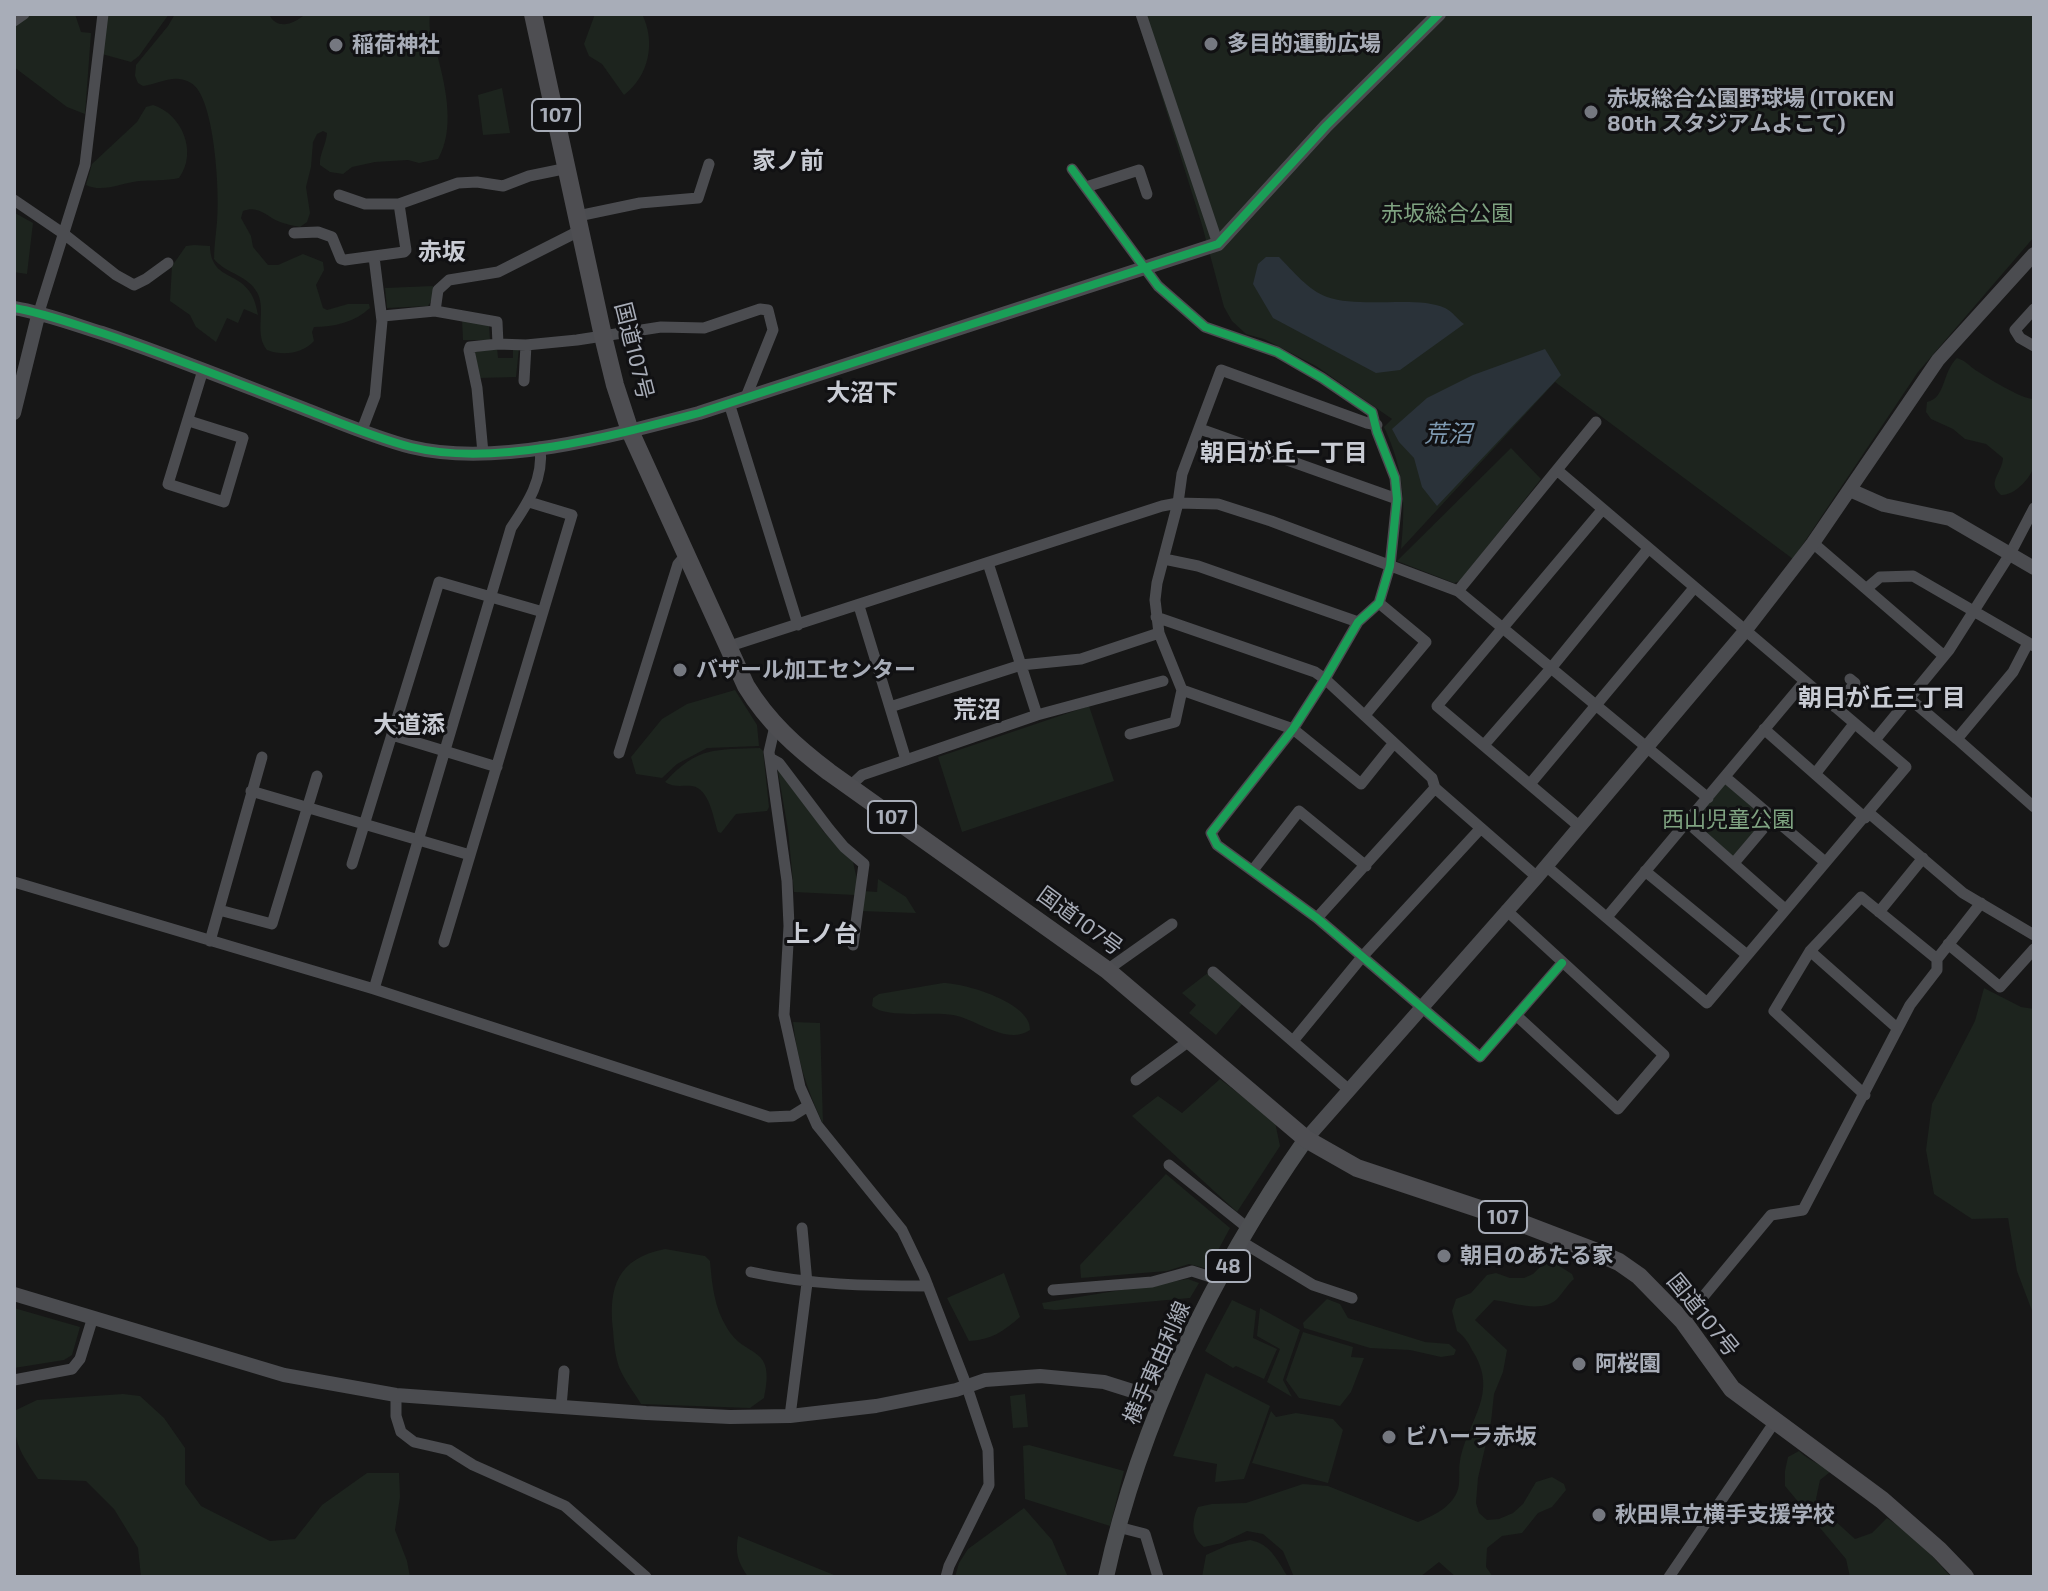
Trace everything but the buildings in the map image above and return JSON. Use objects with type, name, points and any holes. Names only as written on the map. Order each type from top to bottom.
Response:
[{"type":"highway","name":"国道107号","points":[[533,14],[603,336],[630,431],[746,686],[775,726],[807,756],[849,787],[1107,970],[1306,1139],[1357,1168],[1513,1220],[1619,1262],[1659,1294],[1683,1321],[1732,1389],[1882,1500],[1965,1577]]},
{"type":"main road","name":"横手東由利線","points":[[1106,1577],[1135,1472],[1161,1400],[1220,1280],[1279,1178],[1306,1139]]},
{"type":"street","points":[[14,21],[24,14]]},
{"type":"street","points":[[14,413],[39,312],[85,165],[103,14]]},
{"type":"street","points":[[1141,14],[1218,244]]},
{"type":"street","points":[[14,308],[39,312],[157,352],[412,447],[483,453],[540,447],[630,431],[729,403],[1218,244],[1326,126],[1439,14]]},
{"type":"street","points":[[435,311],[438,290],[449,280],[498,272],[579,223],[640,203],[698,198],[709,164]]},
{"type":"street","points":[[339,195],[365,204],[399,204],[458,183],[503,186],[529,176],[568,168]]},
{"type":"street","points":[[1072,169],[1158,286],[1205,327],[1277,352],[1372,412],[1395,478],[1397,499],[1390,566],[1379,603],[1358,622],[1293,729],[1211,833],[1217,845],[1317,918],[1480,1057],[1562,963]]},
{"type":"street","points":[[1086,187],[1139,170],[1147,194]]},
{"type":"street","points":[[14,200],[134,285],[168,263]]},
{"type":"street","points":[[294,233],[318,232],[332,237],[341,259],[374,257],[406,250],[399,204]]},
{"type":"street","points":[[1306,1139],[1580,827],[1745,631],[1813,543],[1938,360],[2034,254]]},
{"type":"street","points":[[362,430],[375,396],[383,316],[374,257]]},
{"type":"street","points":[[483,453],[470,347],[526,345],[661,327],[704,328],[760,309],[768,310],[773,330],[746,397]]},
{"type":"street","points":[[2034,309],[2015,330],[2020,338],[2034,346]]},
{"type":"street","points":[[383,316],[435,311],[497,322],[498,344]]},
{"type":"street","points":[[524,381],[526,345]]},
{"type":"street","points":[[189,421],[243,438],[224,502],[168,484],[203,370]]},
{"type":"street","points":[[1130,734],[1175,722],[1182,690],[1159,633],[1157,583],[1178,503],[1182,474],[1221,370],[1377,425]]},
{"type":"street","points":[[729,403],[798,625]]},
{"type":"street","points":[[1458,591],[1596,422]]},
{"type":"street","points":[[1200,429],[1397,499]]},
{"type":"street","points":[[374,989],[511,528],[533,495],[542,462],[540,447]]},
{"type":"street","points":[[1156,617],[1315,672],[1325,679],[1432,778],[1435,788],[1481,828],[1607,917],[1707,1003],[1906,767],[1557,470]]},
{"type":"street","points":[[1850,490],[1884,505],[1950,519],[2034,568]]},
{"type":"street","points":[[444,942],[572,515],[529,502]]},
{"type":"street","points":[[730,646],[1178,503],[1218,504],[1458,591],[1708,798]]},
{"type":"street","points":[[1875,740],[1944,656],[1976,611],[2034,508]]},
{"type":"street","points":[[1580,827],[1437,706],[1602,510]]},
{"type":"street","points":[[1813,543],[1944,656]]},
{"type":"street","points":[[1484,745],[1648,549]]},
{"type":"street","points":[[619,753],[678,564],[685,556]]},
{"type":"street","points":[[1164,559],[1198,566],[1358,622]]},
{"type":"street","points":[[988,563],[1037,715]]},
{"type":"street","points":[[1866,589],[1880,577],[1913,576],[2031,644],[2013,672],[1957,739]]},
{"type":"street","points":[[352,864],[439,582],[543,612]]},
{"type":"street","points":[[1530,784],[1694,588]]},
{"type":"street","points":[[1365,715],[1426,642],[1379,603]]},
{"type":"street","points":[[859,606],[906,760]]},
{"type":"street","points":[[890,707],[1021,665],[1081,659],[1159,633]]},
{"type":"street","points":[[1835,707],[1855,683],[1850,679]]},
{"type":"street","points":[[849,787],[862,775],[1037,715],[1163,681]]},
{"type":"street","points":[[1607,917],[1805,681]]},
{"type":"street","points":[[1182,690],[1293,729],[1361,784],[1393,744]]},
{"type":"street","points":[[1910,699],[2034,807]]},
{"type":"street","points":[[1815,774],[1854,724]]},
{"type":"street","points":[[775,726],[770,758],[784,858],[789,926],[784,1015],[793,1061],[817,1125],[902,1230],[928,1286],[988,1450],[989,1485],[946,1577]]},
{"type":"street","points":[[1764,729],[1963,893],[2034,935]]},
{"type":"street","points":[[392,735],[497,767]]},
{"type":"street","points":[[210,941],[262,757]]},
{"type":"street","points":[[770,758],[779,763],[844,847],[864,864],[853,945]]},
{"type":"street","points":[[219,910],[272,924],[317,776]]},
{"type":"street","points":[[1725,777],[1825,862]]},
{"type":"street","points":[[1317,918],[1435,788]]},
{"type":"street","points":[[251,791],[470,855]]},
{"type":"street","points":[[1253,870],[1299,811],[1366,866]]},
{"type":"street","points":[[1734,863],[1773,817]]},
{"type":"street","points":[[1688,823],[1785,909]]},
{"type":"street","points":[[1293,1041],[1362,957],[1481,828]]},
{"type":"street","points":[[1879,912],[1923,858]]},
{"type":"street","points":[[1645,871],[1747,955]]},
{"type":"street","points":[[14,882],[374,989],[769,1117],[792,1116],[808,1106]]},
{"type":"street","points":[[1865,1095],[1774,1011],[1810,951],[1861,897],[1937,959]]},
{"type":"street","points":[[1683,1321],[1771,1215],[1803,1210],[1910,1005],[1937,970],[1937,959],[1981,903]]},
{"type":"street","points":[[1506,910],[1664,1055],[1618,1109],[1517,1016]]},
{"type":"street","points":[[1107,970],[1172,924]]},
{"type":"street","points":[[1948,944],[2000,987],[2034,949]]},
{"type":"street","points":[[1810,951],[1897,1028]]},
{"type":"street","points":[[1213,972],[1349,1090]]},
{"type":"street","points":[[1136,1080],[1189,1041]]},
{"type":"street","points":[[1169,1165],[1245,1236],[1313,1285],[1352,1298]]},
{"type":"street","points":[[790,1416],[807,1283],[802,1228]]},
{"type":"street","points":[[1053,1290],[1152,1282],[1192,1271],[1220,1280]]},
{"type":"street","points":[[751,1272],[807,1283],[928,1286]]},
{"type":"street","points":[[14,1294],[284,1375],[396,1395],[730,1417],[790,1416],[876,1406],[967,1387],[985,1380],[1071,1377],[1104,1382],[1161,1400]]},
{"type":"street","points":[[14,1380],[72,1369],[80,1359],[93,1317]]},
{"type":"street","points":[[561,1407],[564,1371]]},
{"type":"street","points":[[396,1395],[396,1416],[401,1432],[414,1442],[449,1450],[473,1465],[565,1506],[646,1577]]},
{"type":"street","points":[[1669,1577],[1776,1420]]},
{"type":"street","points":[[1118,1527],[1145,1534],[1158,1577]]},
{"type":"green space","points":[[32,14],[75,14],[81,32],[91,33],[85,114],[67,107],[14,67],[14,25]]},
{"type":"green space","points":[[107,14],[169,14],[139,56],[131,62],[102,54]]},
{"type":"green space","points":[[175,14],[269,14],[276,22],[286,24],[305,14],[430,14],[430,32],[446,95],[448,122],[438,159],[419,163],[408,160],[375,162],[352,167],[343,174],[330,172],[320,165],[327,133],[323,131],[317,134],[313,142],[306,187],[310,213],[307,222],[300,227],[280,222],[258,211],[243,211],[241,218],[253,247],[268,265],[278,265],[303,254],[323,262],[324,270],[316,285],[323,308],[369,304],[370,308],[351,320],[314,327],[314,341],[298,351],[279,353],[267,350],[261,337],[258,294],[249,283],[214,259],[218,209],[216,170],[211,126],[199,92],[185,80],[167,80],[143,86],[135,76],[136,65]]},
{"type":"green space","points":[[595,14],[642,14],[646,25],[648,58],[639,78],[624,95],[602,64],[589,56],[584,44]]},
{"type":"green space","name":"赤坂総合公園","points":[[1136,14],[2034,14],[2034,237],[1918,372],[1793,559],[1555,382],[1401,549],[1402,486],[1396,458],[1384,427],[1392,419],[1316,366],[1264,339],[1246,334],[1232,321],[1224,307],[1202,225]]},
{"type":"green space","points":[[502,88],[510,133],[483,135],[478,95]]},
{"type":"green space","points":[[153,105],[172,117],[184,135],[187,157],[179,178],[105,188],[86,185],[92,164],[137,122],[146,107]]},
{"type":"green space","points":[[15,213],[33,223],[27,274],[14,272]]},
{"type":"green space","points":[[186,246],[210,246],[217,267],[248,289],[258,315],[244,309],[238,323],[227,318],[216,342],[196,327],[190,315],[170,301],[172,266]]},
{"type":"green space","points":[[433,286],[434,296],[428,306],[387,308],[385,288]]},
{"type":"green space","points":[[462,319],[489,325],[490,340],[463,340]]},
{"type":"green space","points":[[497,347],[498,358],[513,358],[513,347],[519,348],[516,377],[479,378],[475,352]]},
{"type":"green space","points":[[1957,358],[2004,387],[2034,399],[2034,466],[2026,481],[2006,495],[2001,495],[1995,486],[2003,458],[1986,444],[1965,439],[1953,429],[1931,419],[1926,412],[1927,402],[1938,395]]},
{"type":"green space","points":[[1511,448],[1541,479],[1460,581],[1454,583],[1397,561]]},
{"type":"green space","points":[[735,690],[757,725],[759,746],[707,748],[677,764],[662,778],[636,774],[631,757],[662,719],[687,704]]},
{"type":"green space","points":[[1089,706],[1114,781],[962,832],[938,757]]},
{"type":"green space","points":[[760,748],[763,751],[769,807],[767,811],[736,814],[721,833],[703,792],[692,786],[675,786],[665,782],[687,762],[708,752]]},
{"type":"green space","points":[[777,766],[812,811],[823,831],[853,862],[857,880],[855,895],[794,892]]},
{"type":"green space","name":"西山児童公園","points":[[1723,785],[1728,785],[1765,817],[1766,822],[1736,857],[1731,858],[1692,820]]},
{"type":"green space","points":[[878,879],[906,897],[916,913],[860,911],[863,891],[877,892]]},
{"type":"green space","points":[[1209,972],[1243,1003],[1216,1035],[1189,1013],[1196,1005],[1182,993]]},
{"type":"green space","points":[[943,983],[981,991],[1009,1003],[1028,1020],[1030,1030],[1012,1035],[953,1015],[899,1014],[872,1006],[873,998],[879,994]]},
{"type":"green space","points":[[1984,988],[2021,1007],[2034,1009],[2034,1316],[2017,1271],[2008,1218],[1972,1219],[1934,1194],[1926,1150],[1932,1104],[1975,1021]]},
{"type":"green space","points":[[793,1022],[820,1023],[823,1124],[804,1074]]},
{"type":"green space","points":[[1220,1079],[1275,1122],[1280,1146],[1237,1212],[1132,1116],[1158,1096],[1182,1113]]},
{"type":"green space","points":[[1166,1174],[1230,1228],[1208,1269],[1189,1264],[1167,1271],[1081,1278],[1080,1265]]},
{"type":"green space","points":[[665,1249],[705,1256],[710,1261],[714,1295],[727,1328],[742,1345],[763,1360],[767,1381],[764,1398],[750,1408],[641,1404],[624,1377],[614,1340],[612,1300],[615,1288],[627,1267],[636,1259]]},
{"type":"green space","points":[[1548,1259],[1572,1274],[1574,1279],[1557,1299],[1543,1306],[1494,1300],[1475,1320],[1507,1350],[1494,1394],[1478,1478],[1476,1503],[1479,1513],[1487,1520],[1513,1513],[1523,1504],[1536,1482],[1552,1477],[1564,1484],[1566,1490],[1552,1507],[1538,1513],[1522,1533],[1502,1536],[1487,1548],[1486,1567],[1493,1577],[1456,1577],[1439,1562],[1420,1577],[1294,1577],[1283,1551],[1263,1534],[1247,1531],[1222,1543],[1204,1547],[1200,1543],[1194,1529],[1198,1507],[1246,1503],[1303,1484],[1328,1486],[1418,1522],[1446,1507],[1458,1488],[1460,1461],[1483,1393],[1480,1365],[1457,1331],[1452,1311],[1456,1299],[1471,1293],[1487,1275],[1496,1273],[1510,1278],[1524,1278],[1533,1274]]},
{"type":"green space","points":[[1004,1273],[1020,1317],[997,1334],[969,1341],[947,1298]]},
{"type":"green space","points":[[1188,1279],[1199,1283],[1190,1298],[1055,1310],[1044,1309],[1042,1303]]},
{"type":"green space","points":[[1327,1299],[1340,1304],[1348,1318],[1425,1342],[1449,1344],[1456,1350],[1454,1355],[1441,1357],[1410,1350],[1370,1348],[1304,1328],[1303,1323]]},
{"type":"green space","points":[[1232,1300],[1256,1311],[1253,1338],[1277,1349],[1264,1379],[1236,1366],[1233,1368],[1205,1351]]},
{"type":"green space","points":[[14,1308],[80,1327],[72,1355],[64,1360],[14,1368]]},
{"type":"green space","points":[[1260,1308],[1300,1330],[1283,1380],[1292,1397],[1267,1382],[1280,1349],[1257,1336]]},
{"type":"green space","points":[[1303,1332],[1353,1347],[1351,1357],[1364,1358],[1351,1392],[1340,1406],[1299,1398],[1286,1380]]},
{"type":"green space","points":[[1206,1373],[1270,1406],[1244,1479],[1215,1482],[1217,1464],[1173,1456]]},
{"type":"green space","points":[[123,1394],[140,1396],[164,1418],[185,1448],[185,1484],[201,1506],[270,1541],[295,1539],[322,1505],[367,1473],[399,1473],[400,1497],[395,1530],[410,1577],[141,1577],[138,1548],[114,1509],[86,1481],[38,1479],[22,1454],[15,1432],[14,1411],[37,1400]]},
{"type":"green space","points":[[1025,1394],[1028,1427],[1013,1428],[1010,1396]]},
{"type":"green space","points":[[1271,1411],[1276,1417],[1296,1413],[1333,1419],[1343,1430],[1328,1483],[1252,1463]]},
{"type":"green space","points":[[1029,1445],[1124,1471],[1110,1526],[1025,1499],[1023,1446]]},
{"type":"green space","points":[[1799,1451],[1830,1472],[1820,1480],[1816,1499],[1822,1509],[1855,1539],[1872,1533],[1887,1518],[1916,1538],[1951,1577],[1850,1577],[1846,1559],[1785,1486],[1788,1457]]},
{"type":"green space","points":[[1024,1508],[1052,1540],[1068,1577],[955,1577],[968,1549]]},
{"type":"green space","points":[[738,1536],[839,1577],[748,1577],[738,1558]]},
{"type":"green space","points":[[1250,1540],[1268,1549],[1288,1577],[1202,1577],[1206,1555]]},
{"type":"water","points":[[1266,257],[1279,257],[1307,285],[1327,297],[1356,302],[1433,304],[1448,309],[1464,324],[1400,370],[1376,373],[1273,318],[1253,284],[1258,264]]},
{"type":"water","name":"荒沼","points":[[1545,349],[1561,375],[1437,506],[1422,487],[1414,458],[1392,429],[1427,398],[1473,375]]},
{"type":"cycle path","points":[[14,308],[128,342],[411,447],[480,454],[594,439],[699,413],[1218,244],[1326,126],[1439,14]]},
{"type":"cycle path","points":[[1072,169],[1158,286],[1205,327],[1277,352],[1372,412],[1395,478],[1397,499],[1390,566],[1379,603],[1358,622],[1293,729],[1211,833],[1217,845],[1317,918],[1480,1057],[1562,963]]},
{"type":"place","name":"多目的運動広場","points":[[1211,44]]},
{"type":"place","name":"稲荷神社","points":[[336,45]]},
{"type":"place","name":"赤坂総合公園野球場 (ITOKEN 80th スタジアムよこて)","points":[[1591,112]]},
{"type":"place","name":"バザール加工センター","points":[[680,670]]},
{"type":"place","name":"朝日のあたる家","points":[[1444,1256]]},
{"type":"place","name":"阿桜園","points":[[1579,1364]]},
{"type":"place","name":"ビハーラ赤坂","points":[[1389,1437]]},
{"type":"place","name":"秋田県立横手支援学校","points":[[1599,1515]]},
{"type":"district","name":"家ノ前","points":[[788,161]]},
{"type":"district","name":"赤坂","points":[[442,252]]},
{"type":"district","name":"大沼下","points":[[862,393]]},
{"type":"district","name":"朝日が丘一丁目","points":[[1284,453]]},
{"type":"district","name":"朝日が丘三丁目","points":[[1882,698]]},
{"type":"district","name":"荒沼","points":[[977,710]]},
{"type":"district","name":"大道添","points":[[409,725]]},
{"type":"district","name":"上ノ台","points":[[822,934]]}]
